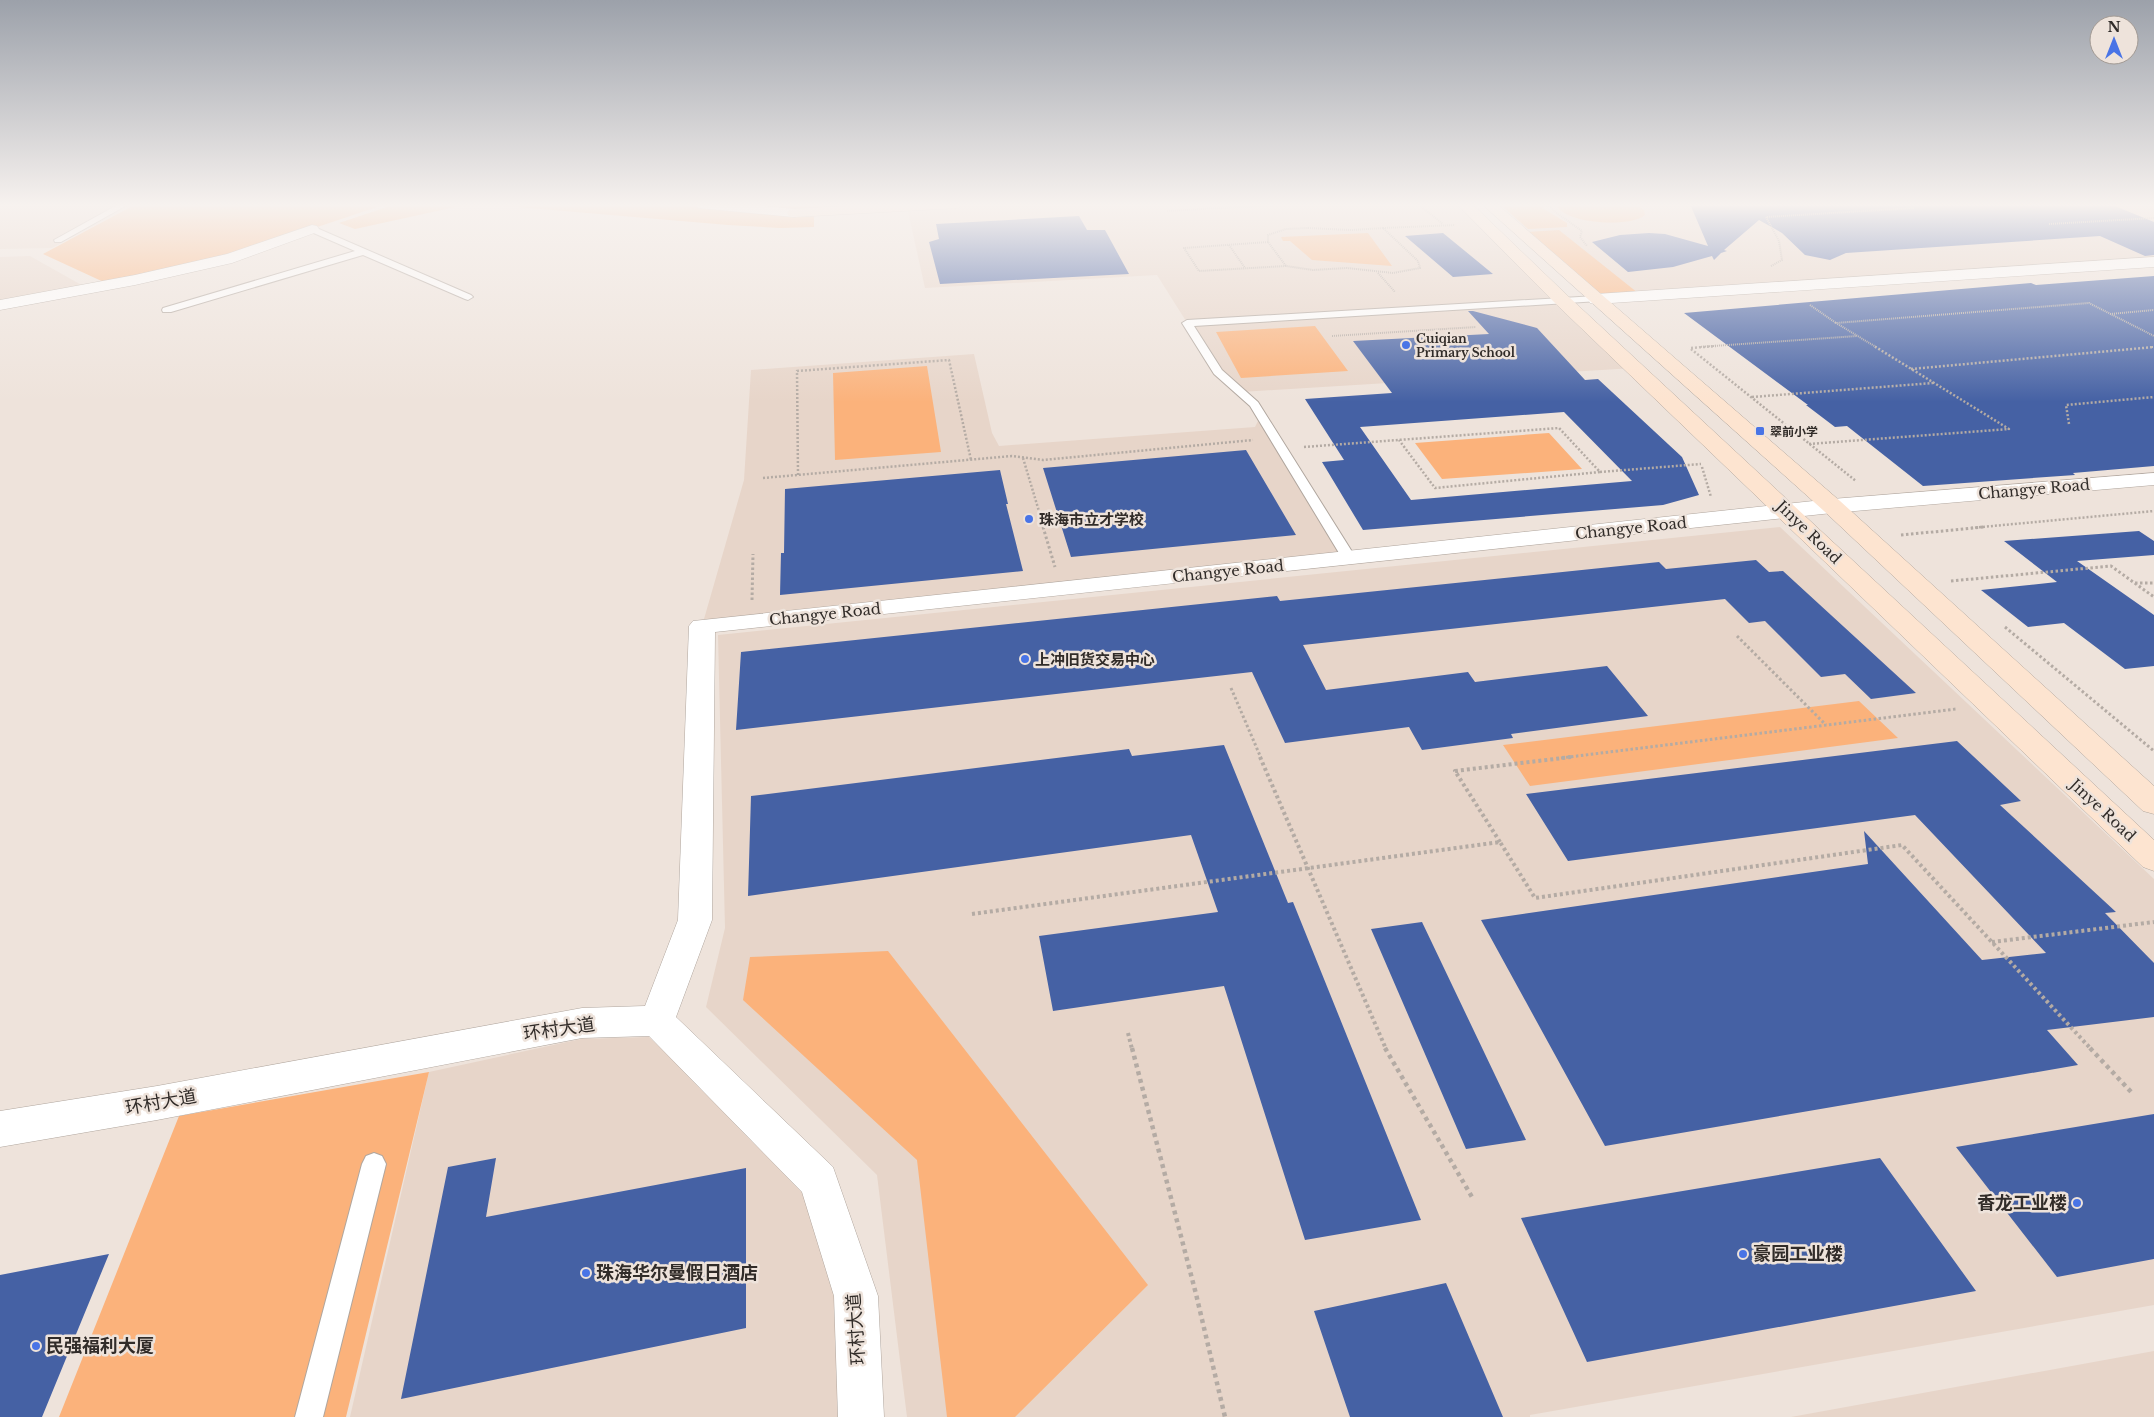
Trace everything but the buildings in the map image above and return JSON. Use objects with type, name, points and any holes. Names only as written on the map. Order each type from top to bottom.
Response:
[{"type":"main road","name":"Jinye Road","points":[[1531,270],[2154,859]]},
{"type":"main road","name":"Jinye Road","points":[[1563,270],[1832,506],[2154,803]]},
{"type":"street","points":[[0,305],[179,270]]},
{"type":"street","points":[[1596,299],[2031,270]]},
{"type":"street","name":"Changye Road","points":[[657,1021],[695,920],[702,626],[1832,506],[2154,479]]},
{"type":"street","name":"环村大道","points":[[0,1129],[157,1103],[582,1023],[657,1021],[819,1181],[856,1296],[861,1417]]},
{"type":"lane","points":[[167,310],[301,270]]},
{"type":"lane","points":[[405,270],[468,297]]},
{"type":"lane","points":[[1349,558],[1254,404],[1218,372],[1187,323],[1596,299]]},
{"type":"lane","points":[[309,1417],[374,1164]]},
{"type":"path","points":[[1198,270],[1212,270]]},
{"type":"path","points":[[1367,270],[1393,273],[1409,270]]},
{"type":"path","points":[[1809,444],[2009,429],[1836,323],[1875,322],[2089,303],[2154,336]]},
{"type":"path","points":[[2109,314],[2154,310]]},
{"type":"path","points":[[1332,336],[1476,327]]},
{"type":"path","points":[[1856,336],[1691,348],[1881,502]]},
{"type":"path","points":[[1911,369],[2154,347]]},
{"type":"path","points":[[798,475],[797,371],[949,360],[971,460]]},
{"type":"path","points":[[1752,398],[1934,383]]},
{"type":"path","points":[[2069,424],[2066,405],[2154,397]]},
{"type":"path","points":[[1282,448],[1559,428],[1600,472]]},
{"type":"path","points":[[763,478],[1012,456],[1043,460],[1256,440]]},
{"type":"path","points":[[1399,440],[1435,488],[1701,464]]},
{"type":"path","points":[[1690,522],[1711,498],[1701,464],[1695,457]]},
{"type":"path","points":[[1023,458],[1057,573]]},
{"type":"path","points":[[1902,541],[1895,536],[2154,511]]},
{"type":"path","points":[[752,621],[753,554]]},
{"type":"path","points":[[1958,587],[1950,581],[2111,566],[2154,597]]},
{"type":"path","points":[[2134,583],[2154,583]]},
{"type":"path","points":[[2003,625],[2154,752]]},
{"type":"path","points":[[1737,636],[1826,725]]},
{"type":"path","points":[[1231,688],[1387,1052],[1472,1196]]},
{"type":"path","points":[[1990,704],[1455,771],[1535,898],[1902,845],[2133,1094]]},
{"type":"path","points":[[972,914],[1500,842]]},
{"type":"path","points":[[1992,942],[2154,922]]},
{"type":"path","points":[[1128,1034],[1196,1294],[1224,1417]]},
{"type":"shaded area","points":[[0,270],[55,270],[85,287],[0,302]]},
{"type":"shaded area","points":[[78,270],[169,270],[108,284]]},
{"type":"shaded area","points":[[921,270],[1532,270],[1634,368],[1241,392],[1218,372],[1157,275],[925,288]]},
{"type":"shaded area","points":[[1564,270],[2020,270],[1596,299]]},
{"type":"shaded area","points":[[1570,270],[1609,270],[1638,293],[1598,295]]},
{"type":"shaded area","points":[[1315,326],[1348,371],[1241,378],[1216,332]]},
{"type":"shaded area","name":"珠海市立才学校","points":[[974,354],[992,433],[999,446],[1255,427],[1258,421],[1254,404],[1349,558],[702,626],[744,480],[751,370]]},
{"type":"shaded area","points":[[927,366],[941,452],[835,460],[833,373]]},
{"type":"shaded area","points":[[1549,433],[1582,469],[1442,479],[1415,443]]},
{"type":"shaded area","points":[[1780,527],[2154,879],[2154,1305],[1530,1415],[1530,1417],[907,1417],[877,1175],[706,1007],[725,928],[718,635]]},
{"type":"shaded area","points":[[1859,701],[1898,738],[1530,786],[1503,745]]},
{"type":"shaded area","points":[[888,951],[1148,1285],[1015,1417],[947,1417],[917,1160],[743,1000],[750,957]]},
{"type":"shaded area","points":[[649,1037],[809,1191],[842,1310],[845,1417],[350,1417],[429,1072],[581,1039]]},
{"type":"shaded area","points":[[429,1072],[346,1417],[59,1417],[179,1116]]},
{"type":"shaded area","points":[[2154,1351],[2154,1417],[1791,1417]]},
{"type":"place","name":"Cuiqian Primary School","points":[[1406,345]]},
{"type":"place","name":"翠前小学","points":[[1760,431]]},
{"type":"place","name":"珠海市立才学校","points":[[1029,519]]},
{"type":"place","name":"上冲旧货交易中心","points":[[1025,659]]},
{"type":"place","name":"香龙工业楼","points":[[2077,1203]]},
{"type":"place","name":"豪园工业楼","points":[[1743,1254]]},
{"type":"place","name":"珠海华尔曼假日酒店","points":[[586,1273]]},
{"type":"place","name":"民强福利大厦","points":[[36,1346]]}]
